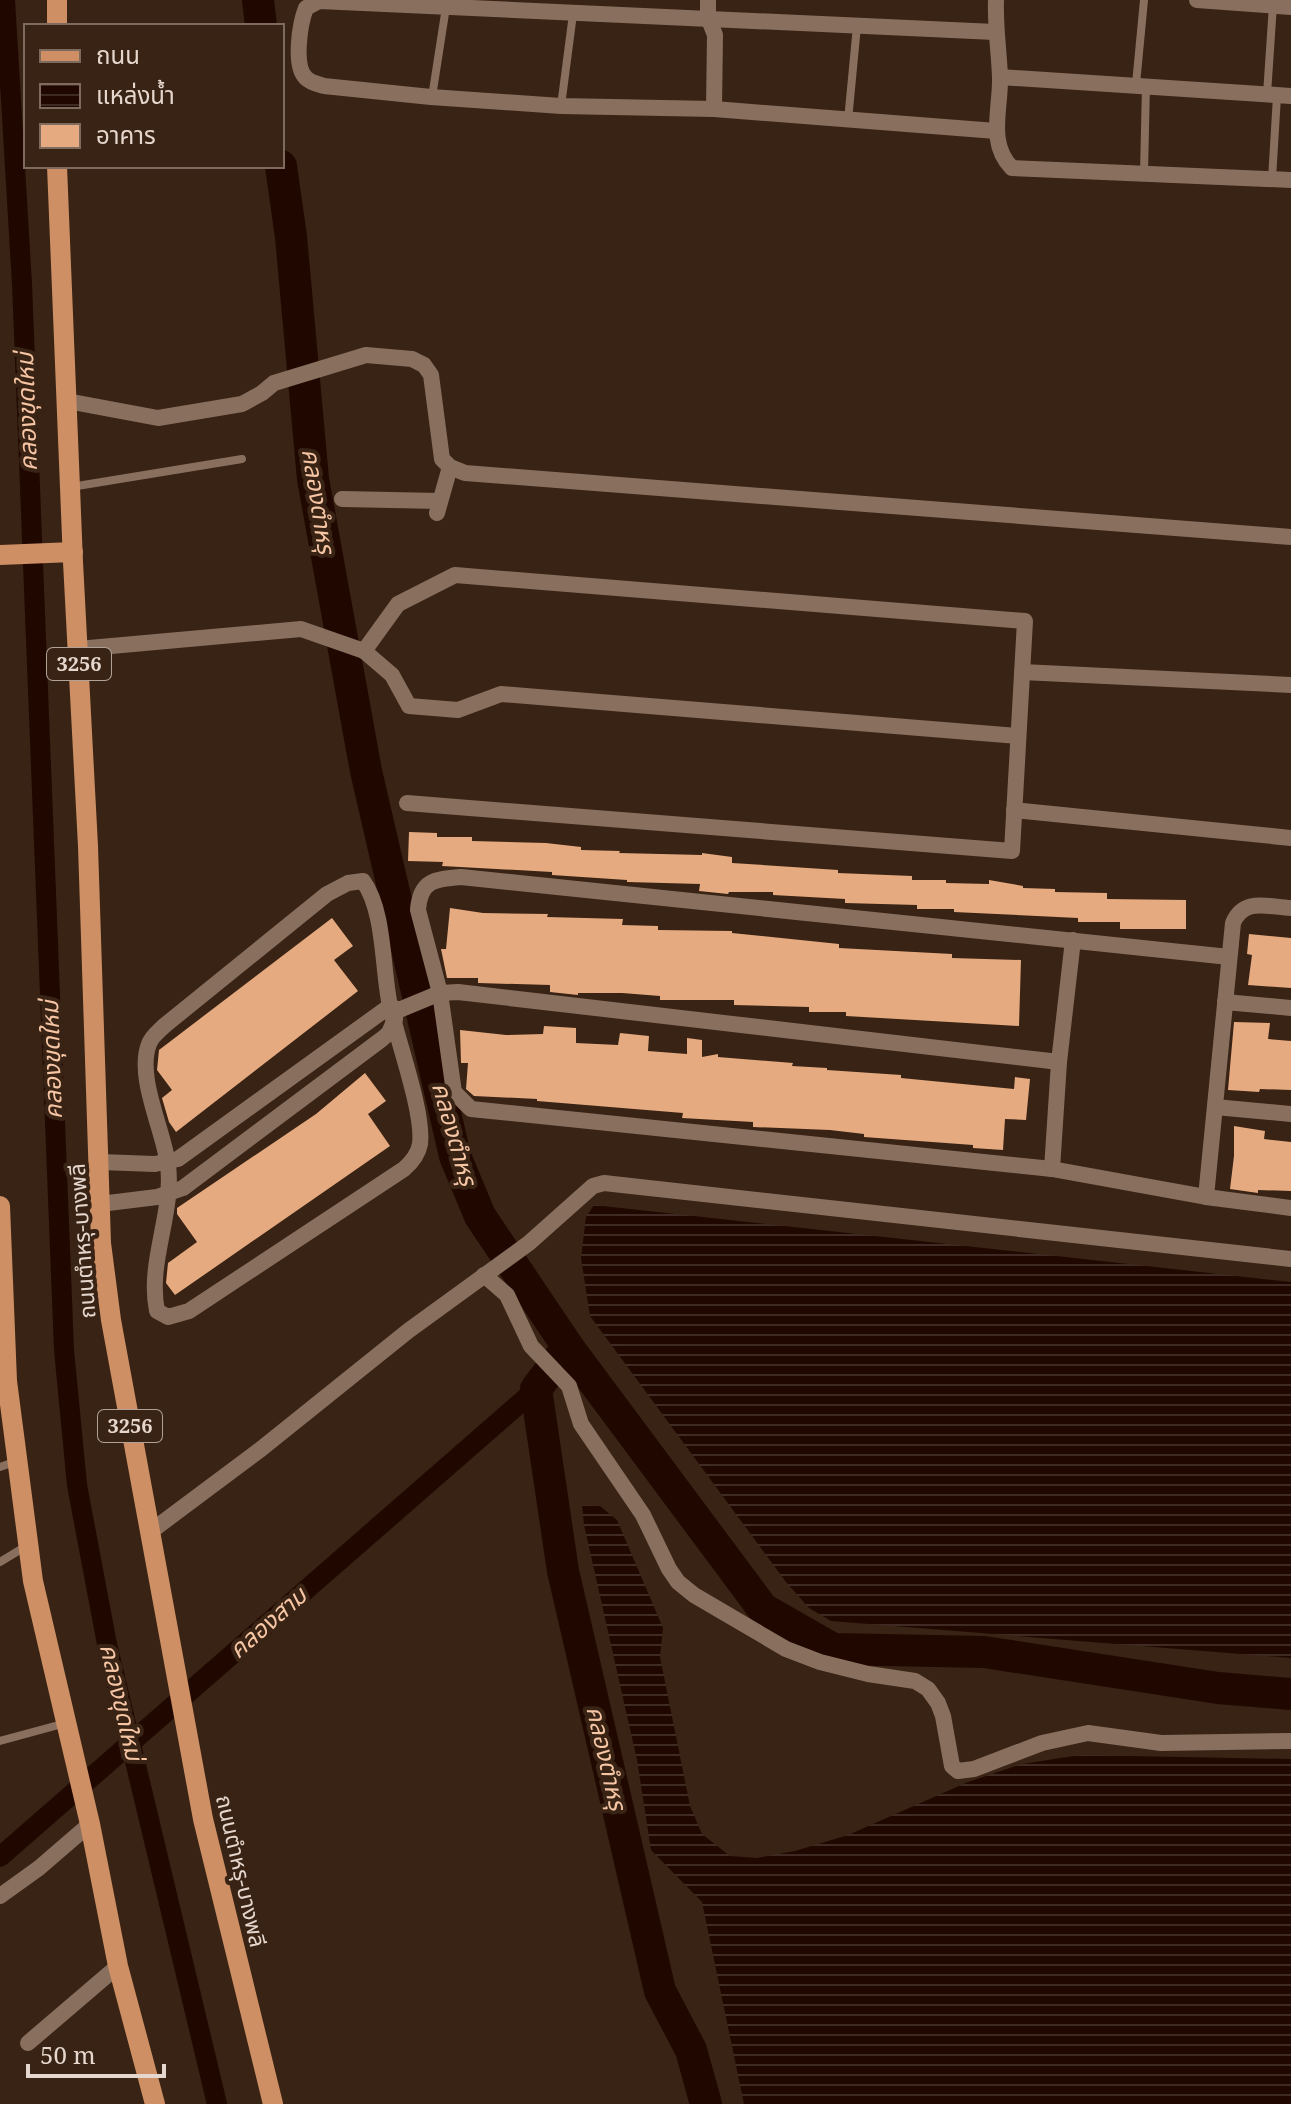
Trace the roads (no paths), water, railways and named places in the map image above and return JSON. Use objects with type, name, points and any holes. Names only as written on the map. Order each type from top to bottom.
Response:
[{"type":"main road","points":[[57,0],[57,24]]},
{"type":"main road","name":"ถนนตำหรุ-บางพลี","points":[[57,168],[88,846],[101,1243],[111,1320],[203,1819],[273,2104]]},
{"type":"main road","points":[[0,555],[73,552]]},
{"type":"main road","points":[[0,1206],[9,1464],[90,1824],[118,1966],[155,2104]]},
{"type":"street","points":[[715,35],[728,18],[729,0]]},
{"type":"street","points":[[996,0],[995,32],[1000,77],[996,131],[999,150],[1012,168],[1291,180]]},
{"type":"street","points":[[1197,0],[1291,7]]},
{"type":"street","points":[[995,32],[728,18],[708,9],[573,14],[319,1],[306,8],[299,24],[302,74],[309,81],[324,86],[561,106],[714,109],[996,131]]},
{"type":"street","points":[[708,9],[715,35],[714,109]]},
{"type":"street","points":[[1000,77],[1279,95]]},
{"type":"street","points":[[67,401],[158,418],[242,404],[286,378],[366,355],[412,359],[424,365],[431,375],[442,459],[450,467],[465,473],[1291,537]]},
{"type":"street","points":[[342,499],[439,507],[450,467]]},
{"type":"street","points":[[364,651],[398,604],[455,575],[1025,621],[1012,851],[407,803]]},
{"type":"street","points":[[78,649],[301,629],[364,651],[392,675],[409,706],[458,710],[501,694],[1018,736]]},
{"type":"street","points":[[1022,672],[1291,685]]},
{"type":"street","points":[[1014,810],[1291,838]]},
{"type":"street","points":[[1229,957],[461,877],[434,879],[424,888],[418,910],[454,1092],[471,1109],[1052,1169],[1206,1197],[1291,1208]]},
{"type":"street","points":[[363,881],[370,890],[397,1011],[418,1121],[420,1144],[414,1159],[404,1169],[189,1311],[168,1317],[157,1311],[154,1295],[158,1246],[170,1193],[168,1162],[145,1067],[149,1041],[327,894],[348,883],[363,881]]},
{"type":"street","points":[[1206,1197],[1233,923],[1245,907],[1258,904],[1291,908]]},
{"type":"street","points":[[1052,1169],[1059,1062],[1073,940]]},
{"type":"street","points":[[100,1162],[168,1162],[178,1159],[397,1011],[433,996],[458,992],[1059,1062]]},
{"type":"street","points":[[1225,1002],[1291,1008]]},
{"type":"street","points":[[100,1204],[170,1193],[183,1188],[382,1039],[389,1033],[397,1011]]},
{"type":"street","points":[[1215,1107],[1291,1114]]},
{"type":"street","points":[[150,1532],[408,1331],[518,1251],[593,1186],[604,1183],[1291,1259]]},
{"type":"street","points":[[484,1275],[507,1295],[531,1346],[569,1386],[581,1424],[643,1515],[678,1582],[694,1595],[786,1649],[832,1665],[915,1681],[928,1689],[943,1716],[949,1756],[952,1766],[958,1771],[974,1769],[1042,1743],[1088,1733],[1161,1743],[1291,1741]]},
{"type":"street","points":[[0,1896],[39,1868],[90,1824]]},
{"type":"street","points":[[28,2043],[118,1966]]},
{"type":"lane","points":[[1144,0],[1141,85],[1144,173]]},
{"type":"lane","points":[[1266,3],[1279,95],[1272,179]]},
{"type":"lane","points":[[431,97],[446,6]]},
{"type":"lane","points":[[561,106],[573,14]]},
{"type":"lane","points":[[848,121],[857,26]]},
{"type":"lane","points":[[70,487],[242,459]]},
{"type":"lane","points":[[0,1562],[29,1545]]},
{"type":"lane","points":[[0,1741],[66,1723]]},
{"type":"water","points":[[594,1205],[1291,1282],[1291,1658],[831,1621],[809,1608],[786,1582],[590,1316],[581,1258],[586,1217]]},
{"type":"water","points":[[582,1505],[600,1506],[617,1520],[663,1628],[660,1657],[690,1806],[702,1834],[730,1856],[757,1858],[795,1851],[848,1835],[968,1782],[1022,1764],[1080,1755],[1291,1759],[1291,2104],[744,2104],[702,1902],[651,1850],[637,1760]]},
{"type":"waterway","name":"คลองขุดใหม่","points":[[5,0],[22,284],[64,1350],[77,1485],[107,1644],[217,2104]]},
{"type":"waterway","name":"คลองตำหรุ","points":[[258,0],[261,24]]},
{"type":"waterway","name":"คลองตำหรุ","points":[[281,168],[291,237],[313,479],[366,771],[455,1156],[480,1216],[568,1347],[763,1609],[833,1649],[984,1652],[1218,1688],[1291,1694]]},
{"type":"waterway","name":"คลองตำหรุ","points":[[568,1347],[536,1389],[563,1571],[660,1991],[691,2050],[706,2104]]},
{"type":"waterway","name":"คลองสาม","points":[[0,1857],[536,1389]]}]
